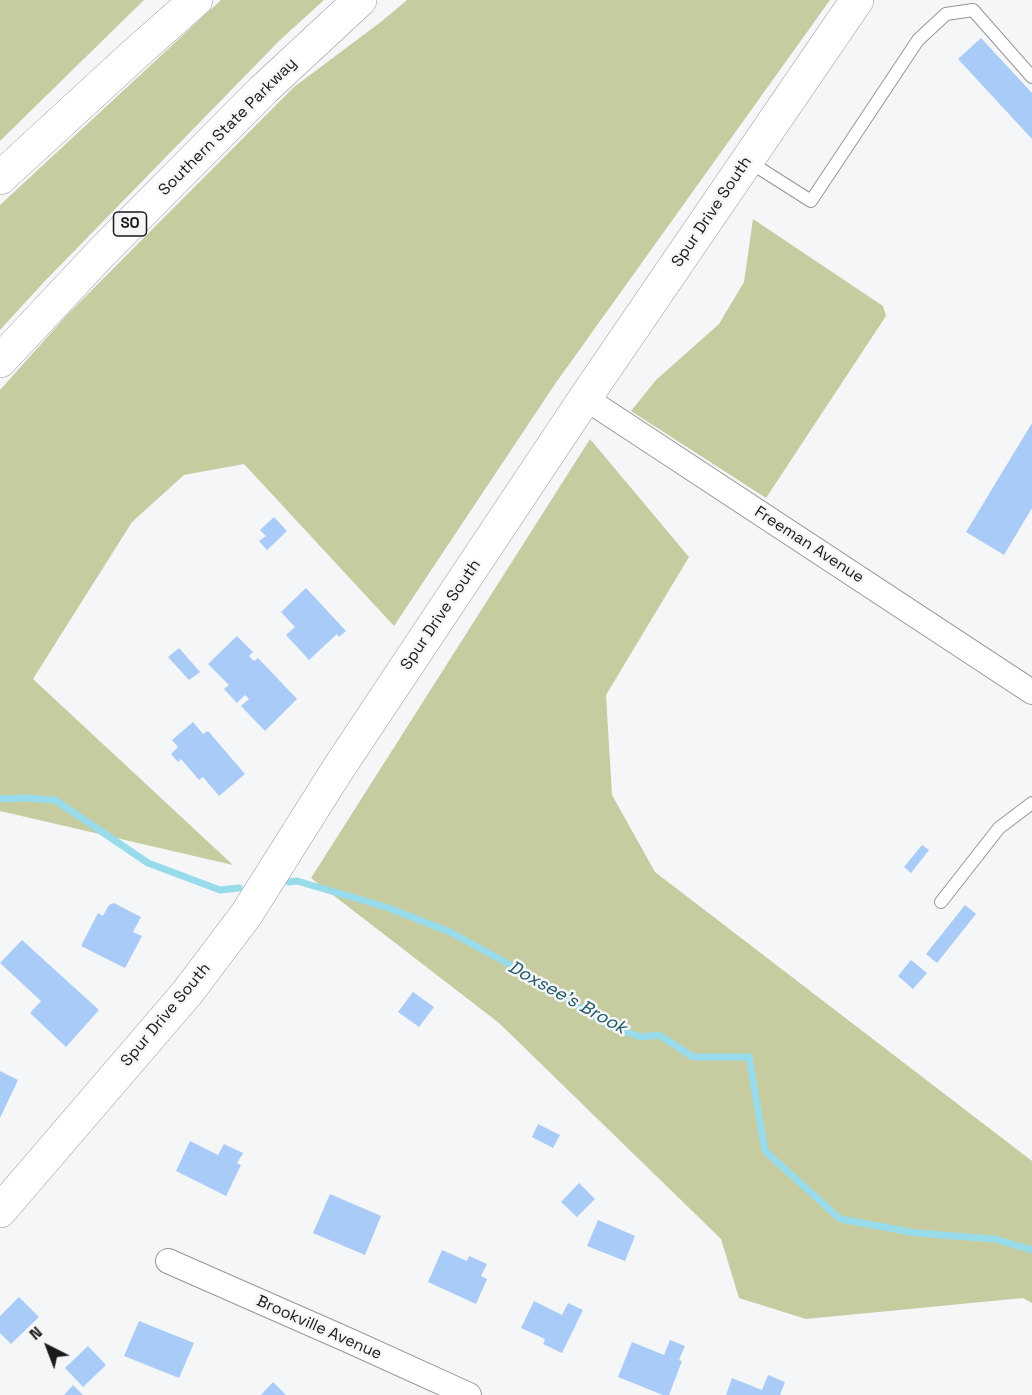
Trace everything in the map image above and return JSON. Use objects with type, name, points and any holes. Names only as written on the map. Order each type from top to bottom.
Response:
[{"type":"main road","points":[[0,178],[196,0]]},
{"type":"main road","name":"Southern State Parkway","points":[[0,361],[103,251],[262,90],[360,0]]},
{"type":"main road","points":[[262,90],[378,0]]},
{"type":"main road","name":"Spur Drive South","points":[[6,1194],[187,993],[246,915],[338,769],[585,398],[856,0]]},
{"type":"street","name":"Freeman Avenue","points":[[585,398],[1032,692]]},
{"type":"street","name":"Brookville Avenue","points":[[168,1261],[469,1395]]},
{"type":"lane","points":[[747,160],[811,201],[918,40],[946,14],[973,10],[1032,77]]},
{"type":"lane","points":[[941,902],[999,828],[1032,803]]},
{"type":"green space","points":[[0,0],[144,0],[0,141]]},
{"type":"green space","points":[[221,0],[324,0],[280,40],[0,330],[0,205]]},
{"type":"green space","points":[[407,0],[830,0],[555,384],[394,626],[244,464],[184,475],[132,522],[33,679],[233,865],[0,811],[0,390],[66,316],[294,87]]},
{"type":"green space","points":[[753,219],[883,306],[886,316],[766,498],[631,411],[656,380],[719,324],[744,282]]},
{"type":"green space","points":[[590,439],[689,557],[606,695],[612,795],[655,872],[1032,1161],[1032,1303],[1023,1298],[806,1319],[739,1298],[721,1239],[499,1023],[311,878]]},
{"type":"building","points":[[981,38],[1032,93],[1032,139],[958,59]]},
{"type":"building","points":[[1032,423],[1032,508],[1004,555],[966,532]]},
{"type":"building","points":[[274,517],[287,531],[267,550],[259,541],[266,536],[260,530]]},
{"type":"building","points":[[306,588],[346,631],[339,637],[337,634],[309,660],[286,635],[295,627],[281,612]]},
{"type":"building","points":[[237,636],[253,652],[249,656],[254,661],[258,658],[297,699],[265,731],[241,706],[249,699],[245,695],[237,703],[224,689],[229,685],[208,664]]},
{"type":"building","points":[[179,648],[200,672],[189,680],[168,657]]},
{"type":"building","points":[[193,722],[203,734],[208,731],[245,774],[219,796],[203,777],[199,780],[181,759],[178,762],[171,754],[178,747],[172,740]]},
{"type":"building","points":[[922,845],[929,850],[911,873],[904,867]]},
{"type":"building","points":[[114,903],[141,917],[133,932],[142,936],[125,968],[81,946],[98,913],[103,916],[109,905]]},
{"type":"building","points":[[965,905],[976,914],[937,963],[926,954]]},
{"type":"building","points":[[22,940],[99,1010],[66,1047],[30,1013],[41,1001],[0,963]]},
{"type":"building","points":[[911,960],[927,973],[913,989],[898,976]]},
{"type":"building","points":[[413,992],[434,1007],[419,1027],[398,1012]]},
{"type":"building","points":[[0,1071],[18,1080],[0,1118]]},
{"type":"building","points":[[538,1124],[560,1135],[553,1148],[532,1137]]},
{"type":"building","points":[[190,1141],[218,1155],[224,1144],[243,1153],[237,1163],[241,1165],[226,1196],[176,1171]]},
{"type":"building","points":[[579,1183],[595,1199],[577,1217],[561,1202]]},
{"type":"building","points":[[330,1194],[381,1216],[365,1255],[313,1233]]},
{"type":"building","points":[[598,1220],[635,1236],[625,1261],[587,1246]]},
{"type":"building","points":[[442,1250],[467,1261],[469,1256],[487,1264],[481,1276],[487,1279],[476,1304],[428,1282]]},
{"type":"building","points":[[19,1297],[39,1317],[11,1344],[0,1333],[0,1316]]},
{"type":"building","points":[[534,1301],[562,1315],[568,1303],[583,1310],[562,1353],[543,1344],[545,1339],[521,1328]]},
{"type":"building","points":[[139,1321],[194,1343],[179,1378],[124,1356]]},
{"type":"building","points":[[670,1340],[685,1346],[679,1360],[682,1361],[669,1395],[663,1395],[618,1377],[632,1342],[664,1355]]},
{"type":"building","points":[[88,1346],[106,1365],[83,1387],[65,1368]]},
{"type":"building","points":[[768,1375],[785,1382],[780,1395],[726,1395],[732,1378],[762,1390]]},
{"type":"building","points":[[273,1382],[286,1395],[261,1395]]},
{"type":"building","points":[[73,1385],[83,1395],[64,1395]]},
{"type":"waterway","name":"Doxsee's Brook","points":[[0,799],[55,800],[148,863],[220,890],[239,888]]},
{"type":"waterway","name":"Doxsee's Brook","points":[[289,882],[297,881],[386,907],[450,932],[518,969],[614,1028],[641,1037],[659,1035],[693,1057],[749,1057],[765,1151],[840,1219],[916,1233],[994,1239],[1032,1250]]}]
